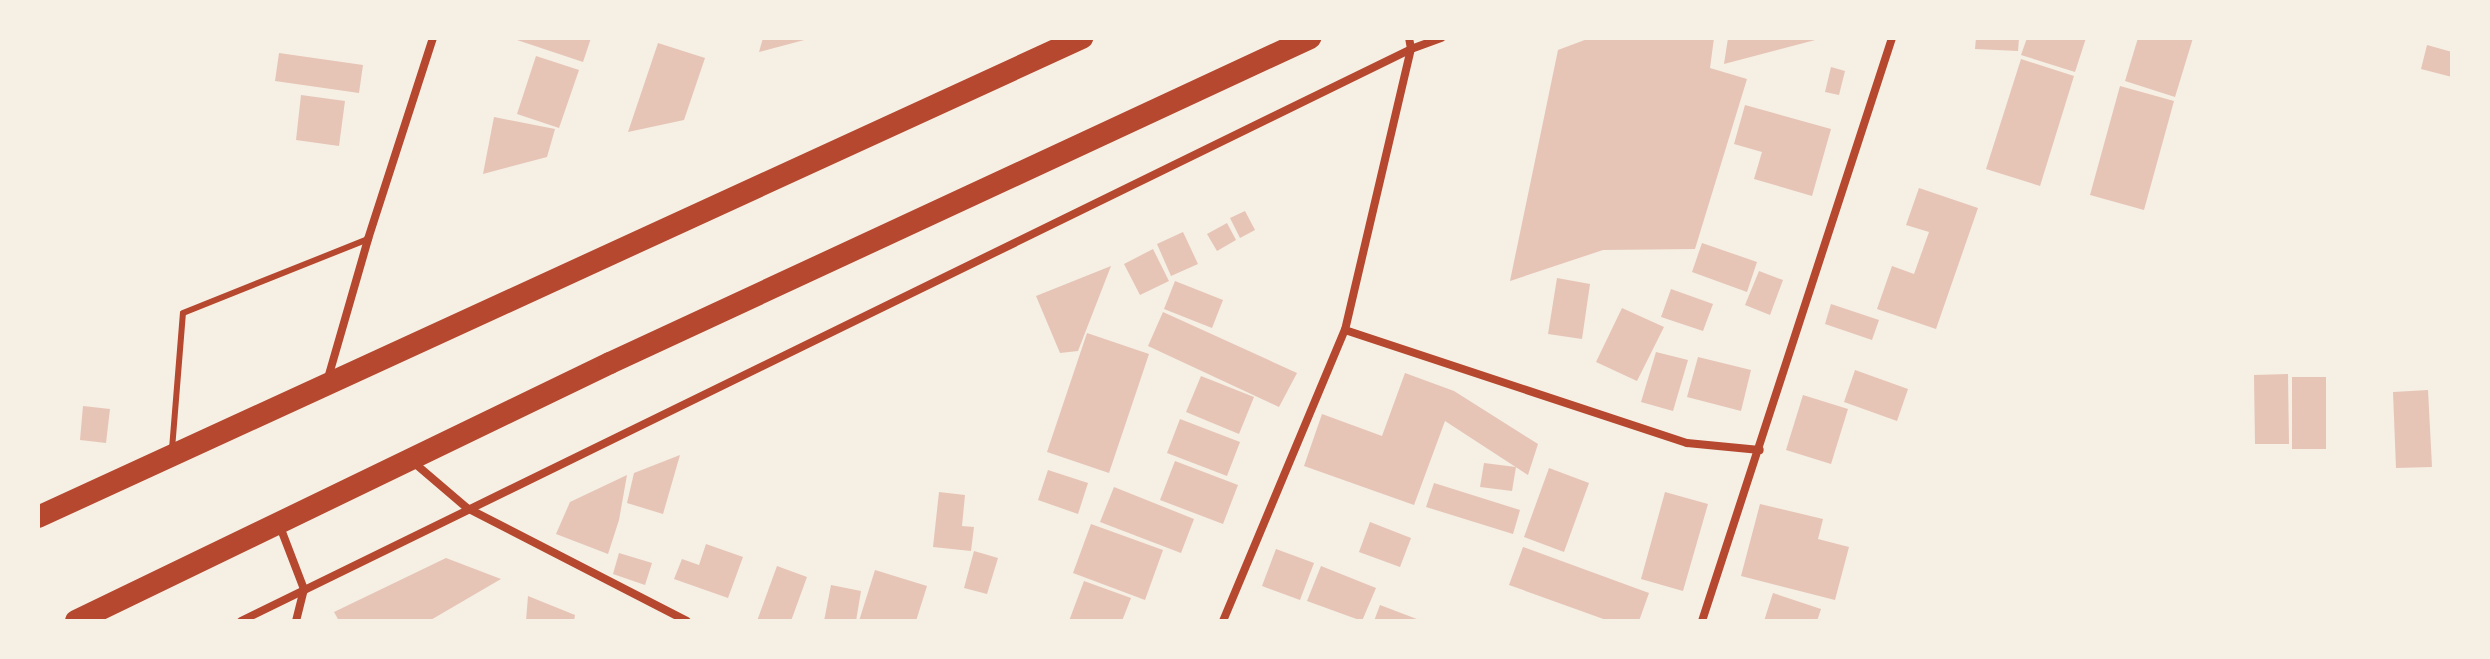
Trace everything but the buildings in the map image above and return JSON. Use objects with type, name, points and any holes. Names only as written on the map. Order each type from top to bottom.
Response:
[{"type":"highway","points":[[38,517],[1082,38]]},
{"type":"highway","points":[[76,621],[610,363],[1310,38]]},
{"type":"street","points":[[326,387],[368,239],[433,38]]},
{"type":"street","points":[[1223,621],[1345,330],[1411,49],[1409,38]]},
{"type":"street","points":[[241,621],[1411,49],[1441,38]]},
{"type":"street","points":[[1702,621],[1892,38]]},
{"type":"street","points":[[1345,330],[1687,443],[1760,450]]},
{"type":"street","points":[[411,460],[467,508],[687,621]]},
{"type":"street","points":[[279,523],[304,589],[296,621]]},
{"type":"lane","points":[[172,456],[183,313],[368,239]]}]
